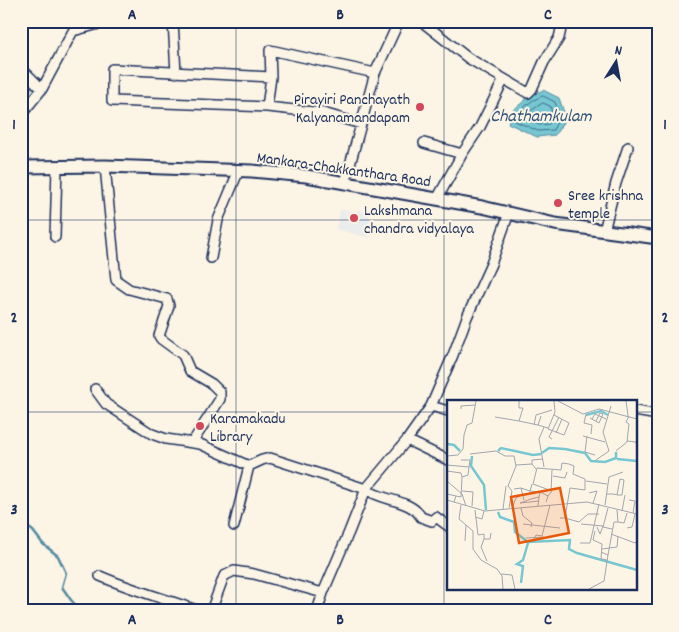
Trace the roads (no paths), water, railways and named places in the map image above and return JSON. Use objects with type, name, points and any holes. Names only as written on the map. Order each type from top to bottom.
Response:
[{"type":"main road","name":"Mankara-Chakkanthara Road","points":[[21,166],[104,166],[239,170],[306,176],[437,199],[555,224],[658,238]]},
{"type":"street","points":[[21,115],[42,89],[73,30],[110,21]]},
{"type":"street","points":[[172,21],[176,72]]},
{"type":"street","points":[[345,183],[375,74],[399,21]]},
{"type":"street","points":[[421,21],[468,58],[528,93],[532,89],[544,62],[559,38],[562,29],[559,22]]},
{"type":"street","points":[[267,107],[271,77],[270,50],[375,74]]},
{"type":"street","points":[[21,68],[42,89]]},
{"type":"street","points":[[271,77],[112,69],[112,101],[267,107],[323,113],[361,124]]},
{"type":"street","points":[[437,199],[462,154],[480,127],[504,79]]},
{"type":"street","points":[[424,143],[462,154]]},
{"type":"street","points":[[604,231],[616,183],[628,147]]},
{"type":"street","points":[[104,166],[116,280],[129,289],[167,299],[169,306],[159,336],[183,355],[190,371],[212,384],[220,392],[220,399],[192,442]]},
{"type":"street","points":[[55,237],[56,167]]},
{"type":"street","points":[[211,258],[218,220],[239,170]]},
{"type":"street","points":[[317,611],[366,488],[406,440],[431,406],[491,264],[509,213]]},
{"type":"street","points":[[95,389],[106,404],[152,434],[166,439],[200,444],[249,466],[270,458],[366,488],[372,494],[405,505],[417,512],[420,517],[432,521],[436,517],[447,525]]},
{"type":"street","points":[[431,406],[447,411]]},
{"type":"street","points":[[636,411],[658,415]]},
{"type":"street","points":[[406,440],[447,460]]},
{"type":"street","points":[[234,526],[249,466]]},
{"type":"street","points":[[211,611],[224,576],[234,571],[254,574],[323,593]]},
{"type":"street","points":[[100,576],[128,588],[164,598],[199,611]]},
{"type":"water","points":[[21,62],[34,78],[27,104],[21,108]]},
{"type":"water","name":"Chathamkulam","points":[[543,90],[559,98],[566,118],[555,135],[537,137],[508,123],[512,111],[529,97]]},
{"type":"waterway","points":[[21,522],[58,556],[66,573],[62,587],[81,611]]},
{"type":"place","name":"Pirayiri Panchayath Kalyanamandapam","points":[[420,107]]},
{"type":"place","name":"Sree krishna temple","points":[[558,203]]},
{"type":"place","name":"Lakshmana chandra vidyalaya","points":[[354,218]]},
{"type":"place","name":"Karamakadu Library","points":[[200,426]]}]
